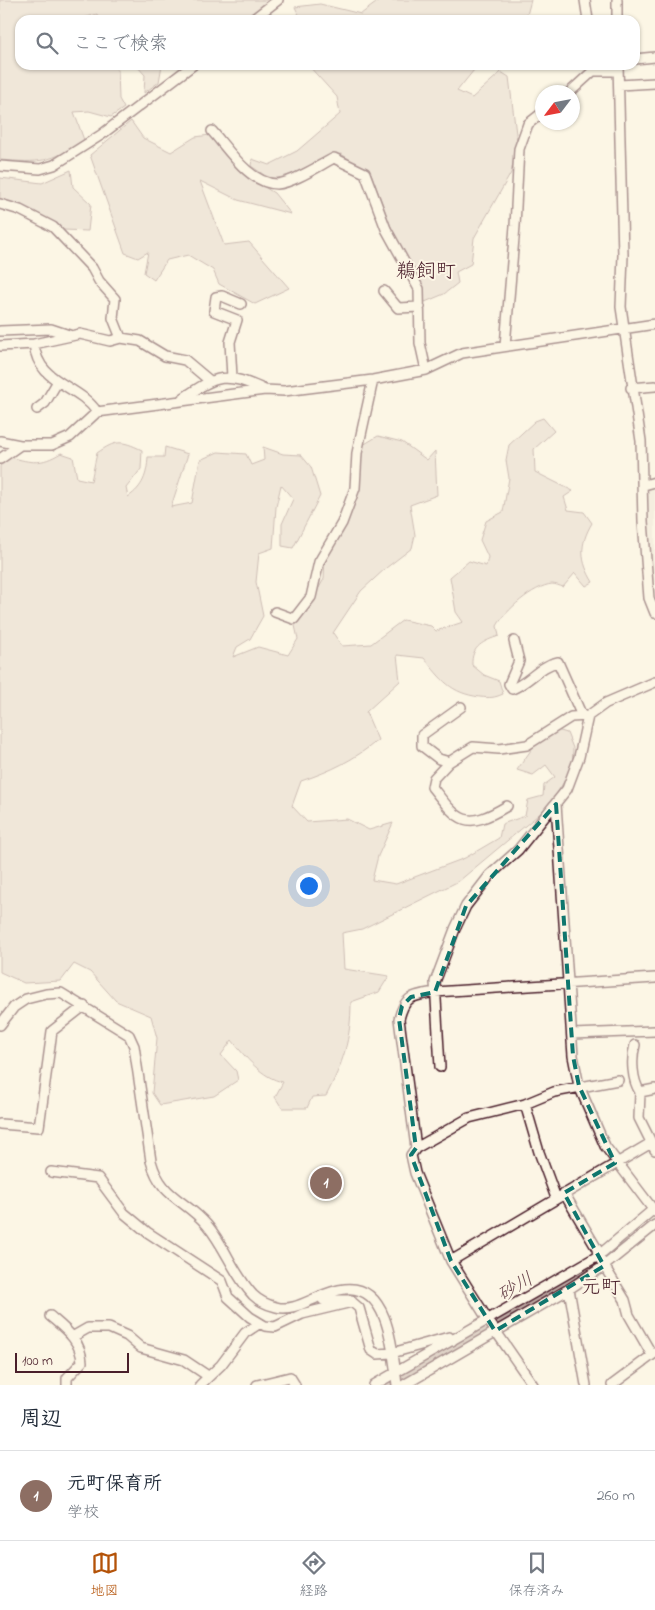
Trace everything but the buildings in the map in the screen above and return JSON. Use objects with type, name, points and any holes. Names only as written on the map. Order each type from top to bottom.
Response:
[{"type":"street","points":[[258,15],[278,0]]},
{"type":"street","points":[[585,0],[587,15]]},
{"type":"street","points":[[617,0],[617,15]]},
{"type":"street","points":[[640,58],[655,57]]},
{"type":"street","points":[[0,166],[40,169],[54,165],[101,135],[186,70]]},
{"type":"street","points":[[580,85],[592,70]]},
{"type":"street","points":[[618,70],[623,255],[621,307],[626,328],[631,388],[641,441],[644,485],[643,521],[649,598],[655,613]]},
{"type":"street","points":[[619,85],[655,83]]},
{"type":"street","points":[[505,346],[519,149],[528,124],[535,118]]},
{"type":"street","points":[[212,131],[244,167],[263,181],[277,184],[288,181],[334,158],[365,173],[386,229],[419,289],[420,343],[426,370]]},
{"type":"street","points":[[0,204],[20,210],[53,227],[92,268],[99,281],[115,299],[113,318],[120,338]]},
{"type":"street","points":[[384,291],[398,308],[420,307]]},
{"type":"street","points":[[232,377],[230,342],[237,320],[214,311],[216,297],[222,296],[241,304]]},
{"type":"street","points":[[0,440],[20,445],[60,443],[97,412],[265,390],[284,391],[373,380],[426,370],[462,353],[655,324]]},
{"type":"street","points":[[0,331],[51,329],[69,335]]},
{"type":"street","points":[[0,346],[34,344],[80,334],[110,341],[120,338],[140,341],[165,356],[185,360],[210,381]]},
{"type":"street","points":[[34,344],[35,354],[42,370],[91,403],[97,412]]},
{"type":"street","points":[[180,400],[210,381],[232,377],[265,390]]},
{"type":"street","points":[[275,612],[294,620],[310,597],[320,562],[342,523],[356,488],[357,453],[373,380]]},
{"type":"street","points":[[37,409],[45,403],[58,381]]},
{"type":"street","points":[[631,388],[655,386]]},
{"type":"street","points":[[0,459],[20,445]]},
{"type":"street","points":[[644,485],[655,482]]},
{"type":"street","points":[[440,1067],[435,982],[444,954],[466,906],[490,875],[518,850],[556,804],[567,789],[579,757],[585,716],[558,662],[550,663],[521,686],[512,689],[509,684],[519,661],[514,641]]},
{"type":"street","points":[[507,806],[483,820],[463,819],[454,815],[432,787],[434,778],[449,762],[473,747],[499,749],[527,745],[571,717],[585,716],[606,703],[655,682]]},
{"type":"street","points":[[449,762],[439,759],[422,746],[422,735],[461,707]]},
{"type":"street","points":[[374,1385],[452,1342],[598,1256],[654,1210],[615,1163],[604,1146],[579,1086],[572,1034],[556,804]]},
{"type":"street","points":[[416,1148],[399,1019],[402,1006],[411,997],[435,992],[655,978]]},
{"type":"street","points":[[0,1025],[14,1007],[26,999],[46,994],[61,993],[129,1035],[134,1046],[151,1161],[156,1178],[164,1189],[197,1214],[208,1226],[254,1296],[279,1308],[293,1307],[346,1288],[362,1290],[372,1297],[385,1317],[397,1385]]},
{"type":"street","points":[[0,1124],[39,1127],[52,1031],[84,1006]]},
{"type":"street","points":[[572,1034],[655,1031]]},
{"type":"street","points":[[451,1261],[615,1163],[653,1147],[639,1118],[640,1092],[637,1087],[634,1071],[635,1045]]},
{"type":"street","points":[[532,1385],[451,1261],[415,1173],[411,1155],[416,1148],[469,1118],[525,1104],[554,1092],[618,1080]]},
{"type":"street","points":[[640,1092],[655,1089]]},
{"type":"street","points":[[525,1104],[539,1152],[556,1198]]},
{"type":"street","points":[[51,1172],[98,1178],[124,1213],[146,1232],[222,1281],[228,1297],[260,1323],[275,1327],[302,1314],[352,1302]]},
{"type":"street","points":[[564,1193],[597,1249],[598,1256],[625,1300],[629,1315],[653,1354],[612,1385]]},
{"type":"street","points":[[404,1385],[569,1289],[604,1266],[655,1225]]},
{"type":"street","points":[[569,1289],[586,1385]]},
{"type":"street","points":[[321,1296],[323,1300],[350,1298],[359,1308],[371,1350],[377,1354],[392,1353],[449,1337],[452,1342]]},
{"type":"street","points":[[50,1316],[74,1336],[82,1356],[82,1362],[67,1378],[67,1385]]},
{"type":"street","points":[[200,1385],[221,1365],[245,1332],[260,1323]]},
{"type":"street","points":[[74,1336],[88,1328],[109,1328],[127,1336],[140,1348],[184,1360],[208,1376]]},
{"type":"street","points":[[257,1385],[290,1377],[295,1385]]},
{"type":"highlighted area","points":[[556,804],[573,1056],[579,1086],[615,1163],[564,1193],[604,1266],[495,1331],[451,1261],[411,1155],[416,1148],[399,1019],[402,1006],[411,997],[435,992],[466,906]]},
{"type":"shaded area","points":[[0,0],[269,0],[251,15],[15,15],[15,70],[118,70],[119,99],[124,108],[111,117],[89,111],[74,112],[84,140],[63,153],[45,160],[0,160]]},
{"type":"shaded area","points":[[380,0],[531,0],[527,15],[299,15],[295,7],[320,4],[361,14]]},
{"type":"shaded area","points":[[140,70],[161,70],[159,82],[144,93],[145,75]]},
{"type":"shaded area","points":[[313,70],[474,70],[457,91],[472,98],[501,72],[509,77],[517,142],[511,173],[474,238],[471,264],[456,272],[458,283],[444,294],[425,302],[418,279],[394,235],[371,173],[341,154],[323,159],[280,178],[270,179],[251,166],[252,159],[269,165],[297,151],[340,114],[337,97]]},
{"type":"shaded area","points":[[131,121],[143,138],[171,152],[195,137],[210,135],[253,180],[274,193],[291,214],[238,200],[200,181],[224,245],[249,242],[289,288],[255,304],[219,284],[213,270],[188,255],[167,260],[154,280],[144,273],[148,252],[138,258],[125,253],[90,155]]},
{"type":"shaded area","points":[[71,170],[73,187],[91,204],[88,231],[64,230],[49,221],[0,200],[0,178],[42,183]]},
{"type":"shaded area","points":[[543,418],[554,431],[534,449],[535,472],[573,491],[564,497],[568,510],[584,512],[592,523],[585,539],[583,553],[586,567],[593,582],[586,586],[575,573],[563,587],[552,584],[537,589],[520,600],[506,613],[497,626],[499,636],[479,645],[474,653],[472,665],[484,675],[499,681],[503,694],[483,697],[461,692],[442,679],[424,658],[397,655],[400,681],[366,712],[378,740],[342,764],[301,781],[292,806],[307,822],[347,819],[369,830],[393,823],[378,856],[372,880],[396,884],[465,858],[499,838],[502,824],[525,816],[528,800],[543,796],[544,785],[555,777],[546,765],[533,775],[517,770],[536,743],[557,730],[567,733],[573,748],[572,768],[550,805],[459,881],[362,929],[342,933],[344,969],[389,976],[379,992],[351,1002],[348,1040],[337,1073],[326,1096],[312,1097],[307,1108],[282,1108],[275,1097],[283,1082],[275,1080],[261,1071],[248,1060],[232,1040],[221,1055],[236,1071],[238,1080],[214,1096],[160,1105],[152,1093],[157,1038],[151,1016],[116,1001],[90,972],[74,964],[61,981],[24,983],[0,972],[0,466],[10,457],[36,462],[48,460],[61,453],[73,457],[77,478],[91,481],[97,453],[114,444],[129,444],[142,450],[141,469],[126,488],[128,497],[141,485],[147,469],[148,457],[164,457],[165,447],[188,454],[171,507],[192,503],[200,460],[218,452],[246,454],[251,465],[264,460],[263,447],[283,454],[301,455],[311,467],[320,496],[293,548],[282,546],[282,524],[293,499],[281,485],[276,507],[273,548],[259,553],[256,582],[263,616],[250,639],[237,647],[233,657],[258,647],[288,655],[298,639],[294,621],[312,600],[324,579],[325,557],[358,468],[363,445],[378,436],[402,442],[427,460],[435,451],[437,495],[410,505],[415,535],[412,548],[361,591],[333,633],[342,646],[371,644],[403,620],[431,626],[436,631],[463,622],[456,612],[450,577],[469,561],[486,566],[488,557],[480,540],[486,521],[503,512],[509,478],[506,460],[509,445],[535,421]]},
{"type":"shaded area","points":[[655,482],[655,613],[649,598],[644,485]]},
{"type":"waterway","name":"砂川","points":[[389,1385],[593,1264],[609,1252]]},
{"type":"place","name":"元町保育所","points":[[326,1183]]},
{"type":"district","name":"鵜飼町","points":[[426,272]]},
{"type":"district","name":"元町","points":[[601,1288]]}]
